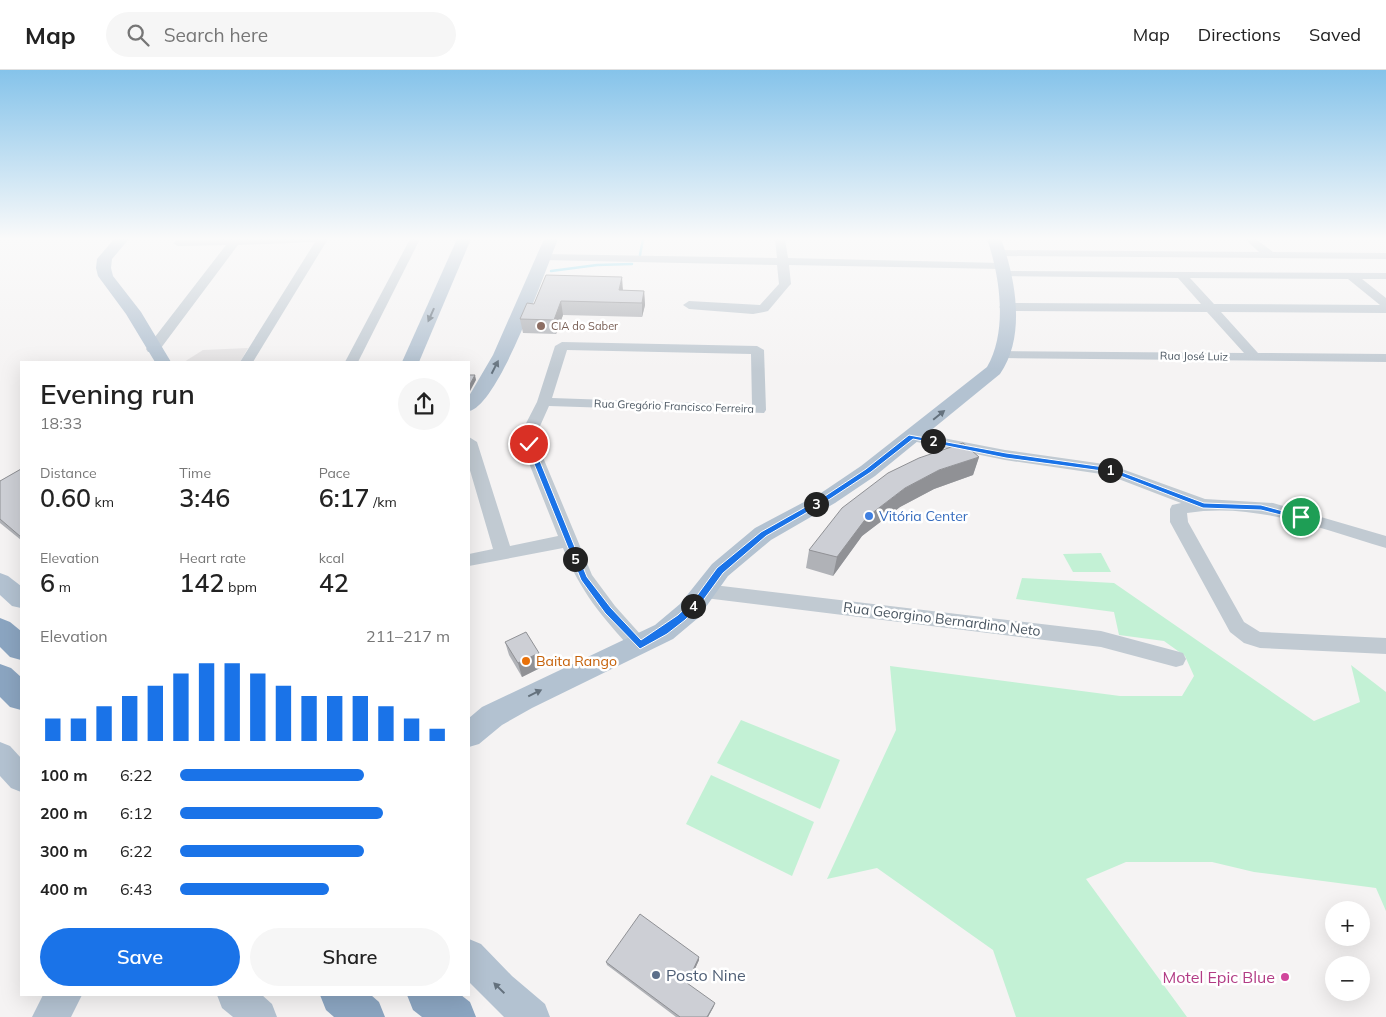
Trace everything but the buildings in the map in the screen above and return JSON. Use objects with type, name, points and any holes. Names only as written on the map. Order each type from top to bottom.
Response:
[{"type":"highway","points":[[0,630],[20,647]]},
{"type":"highway","points":[[0,677],[20,696]]},
{"type":"highway","points":[[342,996],[364,1017]]},
{"type":"highway","points":[[429,996],[455,1017]]},
{"type":"main road","points":[[110,283],[132,311],[153,350],[162,361]]},
{"type":"main road","points":[[410,361],[445,283]]},
{"type":"main road","points":[[470,405],[481,395],[508,342],[532,283]]},
{"type":"main road","points":[[470,734],[481,718],[640,645],[673,625],[689,611],[728,563],[764,534],[844,487],[912,437],[981,382],[998,365],[1006,341],[1003,283]]},
{"type":"main road","points":[[0,582],[20,598]]},
{"type":"main road","points":[[0,755],[20,777]]},
{"type":"main road","points":[[470,957],[500,989],[532,1017]]},
{"type":"main road","points":[[41,1017],[47,996]]},
{"type":"main road","points":[[50,1017],[63,996]]},
{"type":"main road","points":[[236,996],[258,1017]]},
{"type":"street","points":[[153,350],[203,283]]},
{"type":"street","points":[[249,361],[295,283]]},
{"type":"street","points":[[352,361],[392,283]]},
{"type":"street","points":[[689,305],[753,310],[764,308],[785,283]]},
{"type":"street","points":[[1188,283],[1255,357]]},
{"type":"street","points":[[1360,283],[1386,304]]},
{"type":"street","points":[[1005,307],[1386,309]]},
{"type":"street","name":"Rua Gregório Francisco Ferreira","points":[[562,346],[758,350],[759,410],[544,402],[562,346]]},
{"type":"street","name":"Rua José Luiz","points":[[1003,354],[1386,358]]},
{"type":"street","points":[[544,402],[528,435],[529,444],[567,541],[584,578],[594,594],[640,645]]},
{"type":"street","points":[[912,437],[1006,456],[1111,470],[1203,505]]},
{"type":"street","points":[[470,445],[503,553]]},
{"type":"street","points":[[1386,542],[1273,509],[1203,505],[1178,509],[1179,522],[1242,633],[1260,640],[1386,646]]},
{"type":"street","points":[[470,560],[567,541]]},
{"type":"street","name":"Rua Georgino Bernardino Neto","points":[[705,591],[1101,639],[1176,659]]},
{"type":"shaded area","points":[[248,348],[241,361],[186,361],[203,350]]},
{"type":"green space","points":[[1101,553],[1111,572],[1073,572],[1063,554]]},
{"type":"green space","points":[[1022,578],[1114,583],[1314,721],[1360,702],[1351,665],[1386,692],[1386,911],[1376,888],[1254,872],[1212,862],[1126,862],[1086,879],[1187,1017],[1016,1017],[993,950],[877,868],[827,879],[896,730],[890,666],[1120,696],[1182,696],[1194,676],[1185,656],[1164,641],[1119,635],[1114,612],[1016,599]]},
{"type":"green space","points":[[741,720],[840,760],[820,809],[717,763]]},
{"type":"green space","points":[[711,775],[814,822],[792,876],[686,824]]},
{"type":"place","name":"CIA do Saber","points":[[541,326]]},
{"type":"place","name":"Vitória Center","points":[[869,516]]},
{"type":"place","name":"Baita Rango","points":[[526,661]]},
{"type":"place","name":"Posto Nine","points":[[656,975]]},
{"type":"place","name":"Motel Epic Blue","points":[[1285,977]]},
{"type":"route","points":[[529,444],[567,541],[584,578],[608,611],[640,645],[664,632],[689,611],[720,570],[764,534],[828,498],[868,471],[912,437],[1006,456],[1098,467],[1123,473],[1203,505],[1273,509],[1301,517]]}]
